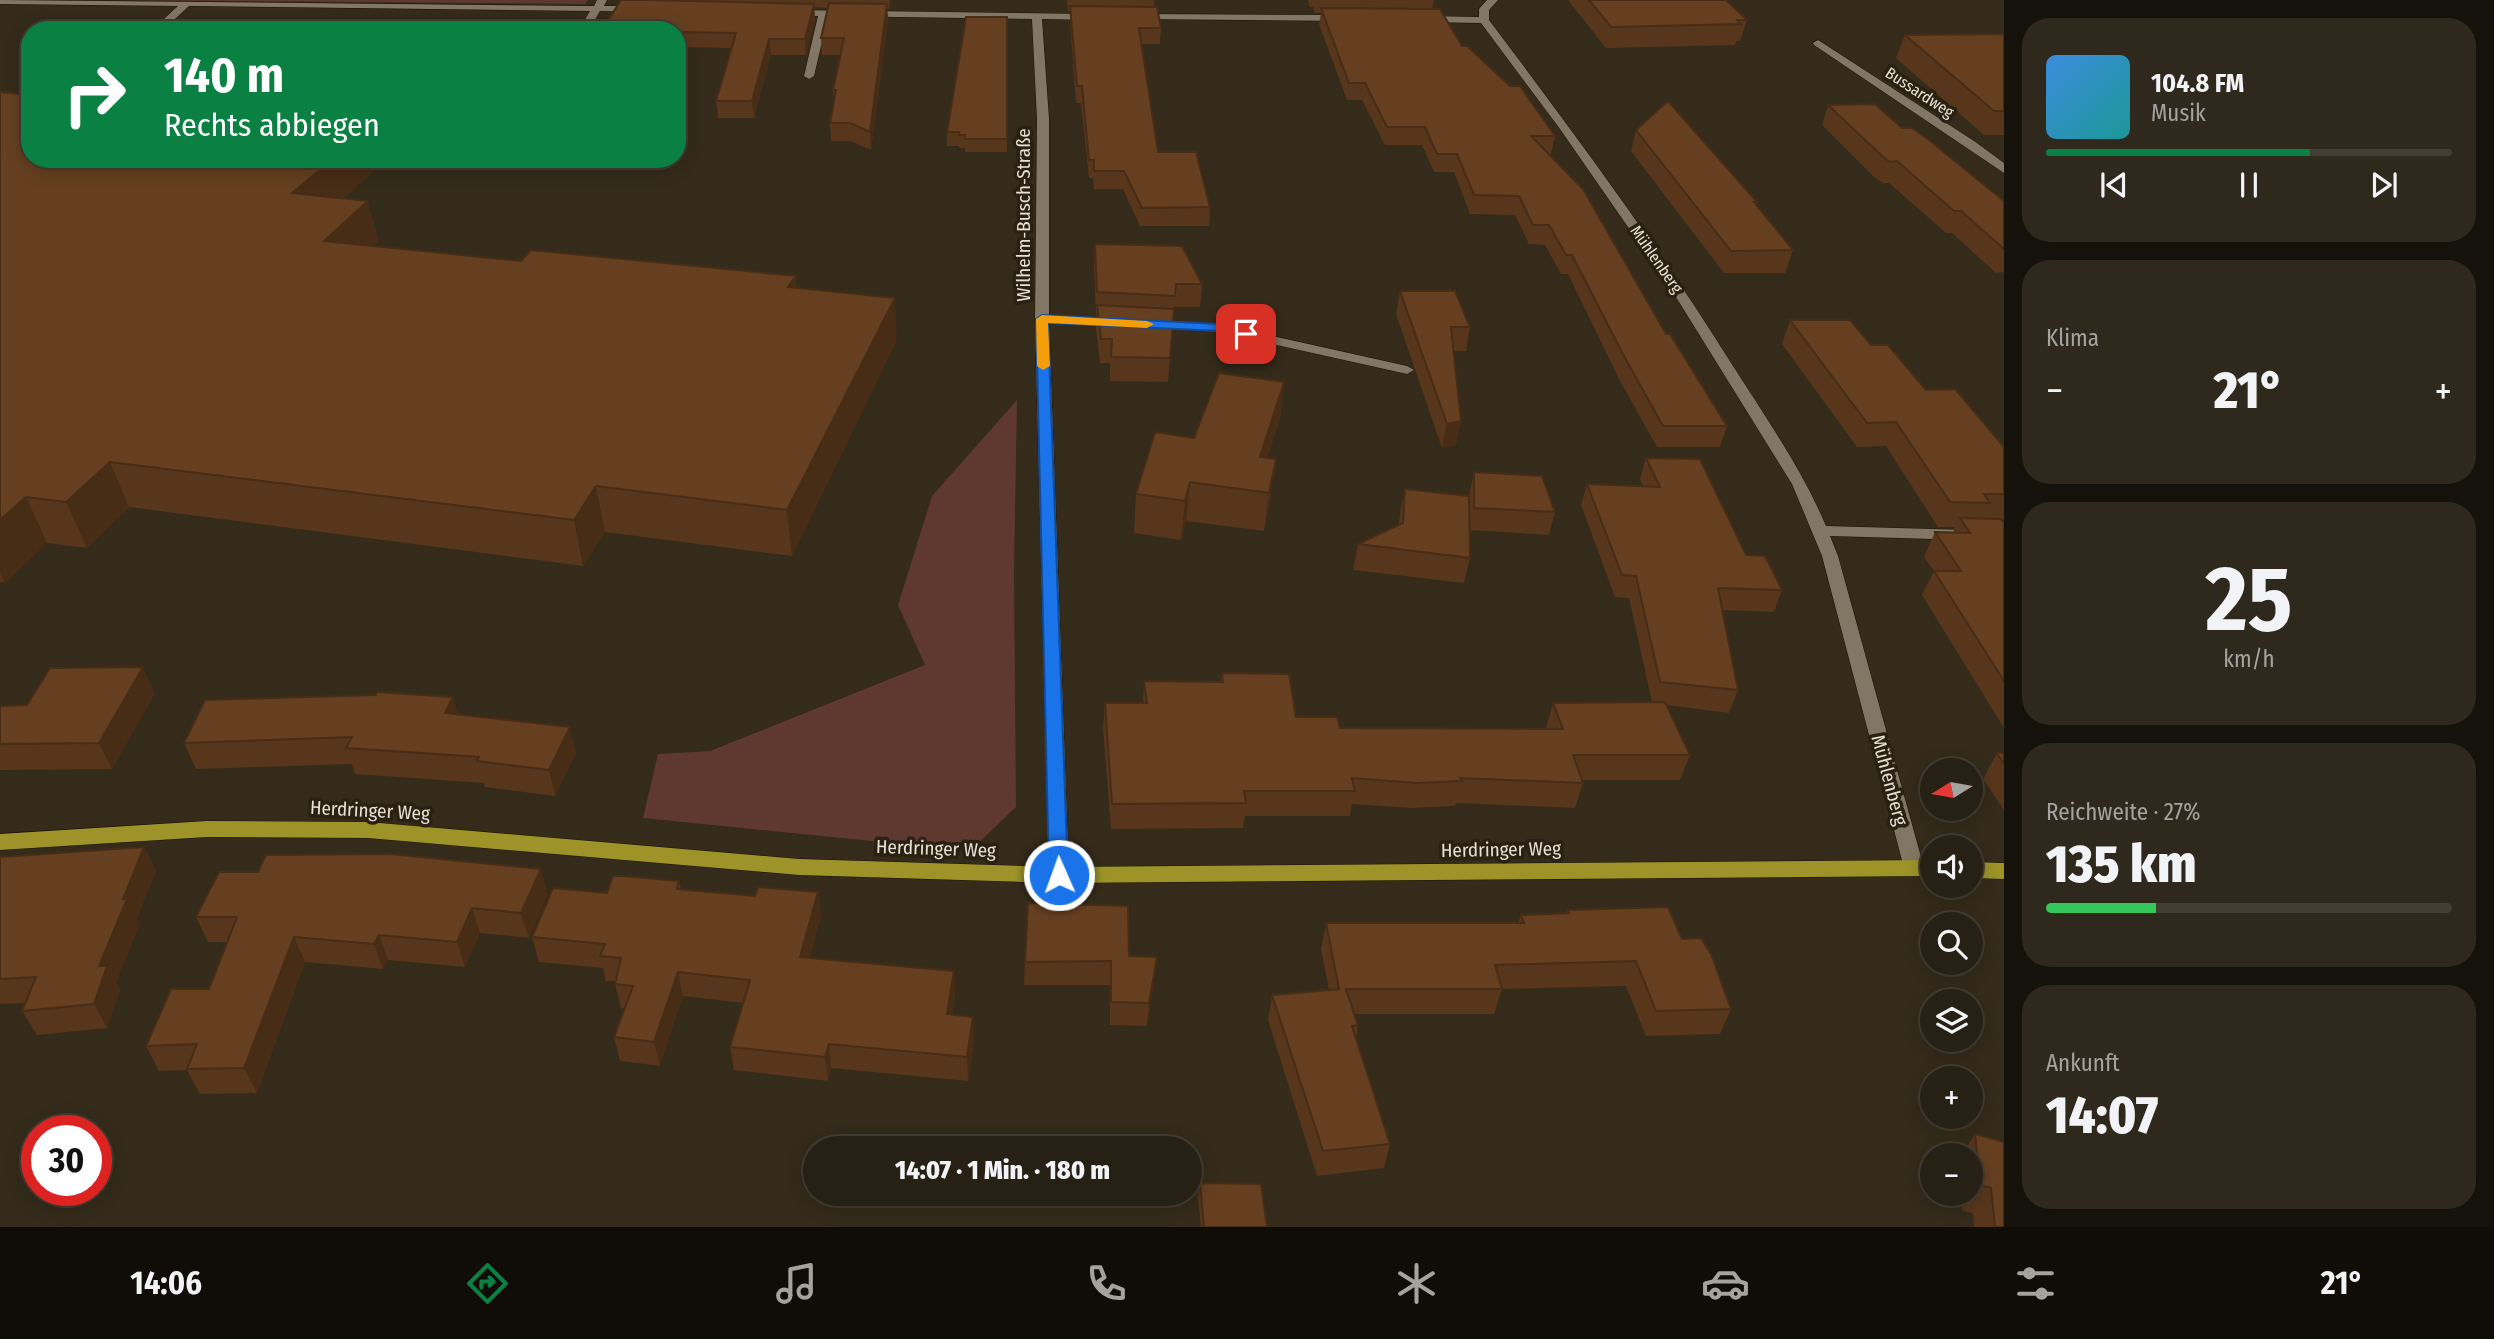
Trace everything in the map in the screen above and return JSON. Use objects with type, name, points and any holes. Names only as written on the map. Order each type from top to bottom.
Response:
[{"type":"main road","name":"Herdringer Weg","points":[[0,842],[207,828],[368,830],[799,867],[1059,875],[1920,868]]},
{"type":"main road","points":[[1983,870],[2004,871]]},
{"type":"street","points":[[948,0],[949,15]]},
{"type":"street","points":[[1406,19],[1484,20],[1484,9],[1493,0]]},
{"type":"street","points":[[0,1],[185,5],[599,4],[649,9]]},
{"type":"street","points":[[589,21],[599,4]]},
{"type":"street","points":[[167,21],[185,5]]},
{"type":"street","points":[[784,13],[1106,17]]},
{"type":"street","points":[[809,76],[824,14]]},
{"type":"street","name":"Wilhelm-Busch-Straße","points":[[1037,17],[1043,119],[1042,319],[1059,875]]},
{"type":"street","points":[[1133,17],[1352,18]]},
{"type":"street","name":"Mühlenberg","points":[[1484,20],[1564,127],[1678,289],[1800,484],[1821,531],[1920,858]]},
{"type":"street","name":"Bussardweg","points":[[1818,43],[1970,143],[2004,169]]},
{"type":"street","points":[[1042,319],[1219,328],[1408,370]]},
{"type":"street","points":[[1821,531],[2004,536]]},
{"type":"shaded area","points":[[119,0],[588,0],[585,4]]},
{"type":"shaded area","points":[[1017,400],[1014,572],[1016,807],[970,851],[643,818],[658,754],[710,751],[925,665],[898,605],[932,496]]},
{"type":"building","points":[[621,0],[814,4],[805,39],[769,39],[752,101],[716,101],[736,33],[686,32],[686,21],[608,21]]},
{"type":"building","points":[[1589,0],[1726,0],[1747,20],[1737,20],[1741,24],[1611,27]]},
{"type":"building","points":[[829,3],[887,4],[870,132],[850,123],[830,123],[836,90],[833,90],[844,38],[821,38]]},
{"type":"building","points":[[1070,6],[1157,7],[1161,28],[1139,28],[1158,152],[1196,152],[1210,207],[1142,208],[1124,171],[1094,171],[1094,160],[1089,160],[1082,86],[1077,86]]},
{"type":"building","points":[[1321,8],[1440,9],[1462,46],[1467,46],[1510,86],[1520,86],[1555,136],[1531,136],[1583,189],[1666,334],[1670,334],[1727,426],[1663,426],[1572,255],[1566,255],[1549,225],[1533,225],[1519,196],[1474,195],[1457,154],[1437,154],[1425,127],[1387,127],[1365,83],[1349,83]]},
{"type":"building","points":[[966,17],[1007,17],[1007,139],[965,139],[965,135],[959,135],[959,132],[947,132]]},
{"type":"building","points":[[2004,34],[2004,111],[1994,111],[1905,35]]},
{"type":"building","points":[[0,92],[21,94],[21,168],[322,168],[292,193],[368,201],[324,241],[521,261],[531,250],[796,276],[788,287],[895,298],[787,510],[596,486],[574,520],[110,462],[66,502],[26,497],[0,520]]},
{"type":"building","points":[[1668,101],[1757,202],[1754,202],[1793,250],[1731,251],[1636,130]]},
{"type":"building","points":[[1875,104],[1902,128],[1912,128],[1929,140],[2004,201],[2004,249],[1961,211],[1954,211],[1897,161],[1890,162],[1882,156],[1828,105]]},
{"type":"building","points":[[1095,244],[1182,246],[1202,284],[1176,284],[1175,296],[1097,292]]},
{"type":"building","points":[[1400,291],[1455,291],[1470,327],[1451,327],[1461,421],[1447,424]]},
{"type":"building","points":[[1097,305],[1174,309],[1170,358],[1111,357],[1112,339],[1101,339]]},
{"type":"building","points":[[1790,320],[1850,320],[1871,345],[1888,345],[1926,390],[1955,389],[2004,447],[2004,494],[1984,494],[1990,503],[1950,502],[1896,422],[1867,423]]},
{"type":"building","points":[[1219,373],[1284,382],[1260,457],[1276,459],[1269,493],[1190,482],[1185,501],[1136,494],[1155,432],[1194,438]]},
{"type":"building","points":[[1646,458],[1700,459],[1746,555],[1765,556],[1782,590],[1718,588],[1738,690],[1660,682],[1636,576],[1622,575],[1587,484],[1660,487]]},
{"type":"building","points":[[1474,472],[1542,476],[1555,512],[1474,508]]},
{"type":"building","points":[[1405,489],[1469,496],[1470,558],[1358,544],[1403,523]]},
{"type":"building","points":[[1960,518],[2001,519],[2004,523],[2004,681],[1934,571],[1961,571],[1935,532],[1970,533]]},
{"type":"building","points":[[143,667],[99,743],[0,744],[0,706],[27,705],[50,668]]},
{"type":"building","points":[[1222,673],[1289,674],[1296,717],[1337,717],[1340,728],[1563,729],[1553,703],[1665,702],[1690,755],[1573,755],[1583,783],[1460,778],[1462,781],[1417,783],[1352,778],[1355,791],[1244,791],[1246,803],[1112,804],[1105,703],[1147,703],[1144,681],[1223,682]]},
{"type":"building","points":[[377,692],[453,697],[445,713],[570,727],[549,770],[477,761],[479,757],[346,748],[352,737],[184,743],[205,700],[376,695]]},
{"type":"building","points":[[1997,753],[2004,753],[2004,764]]},
{"type":"building","points":[[144,847],[123,899],[127,899],[99,966],[107,966],[94,1004],[22,1011],[36,977],[0,979],[0,857]]},
{"type":"building","points":[[391,854],[541,869],[521,913],[472,908],[457,942],[379,935],[374,944],[294,937],[244,1068],[187,1069],[197,1044],[146,1046],[171,989],[209,989],[237,917],[196,917],[219,872],[258,872],[266,855]]},
{"type":"building","points":[[613,876],[679,881],[677,889],[755,896],[758,887],[818,892],[800,957],[954,971],[947,1014],[973,1017],[967,1057],[829,1044],[825,1057],[730,1047],[750,980],[678,972],[654,1042],[614,1037],[633,986],[615,984],[621,958],[600,956],[605,944],[532,937],[553,888],[607,893]]},
{"type":"building","points":[[1028,903],[1128,906],[1129,956],[1157,957],[1149,1003],[1111,1002],[1111,961],[1025,962]]},
{"type":"building","points":[[1668,907],[1682,939],[1701,938],[1711,954],[1731,1009],[1656,1011],[1636,961],[1495,965],[1502,989],[1346,989],[1358,1025],[1352,1026],[1390,1144],[1323,1151],[1272,995],[1339,989],[1326,923],[1524,923],[1521,915],[1569,913],[1567,910]]},
{"type":"building","points":[[1975,1134],[2004,1142],[2004,1227],[1995,1227],[1991,1188],[1983,1186],[1983,1143],[1976,1143]]},
{"type":"building","points":[[1202,1183],[1261,1184],[1267,1227],[1204,1227]]},
{"type":"slow traffic","points":[[1043,366],[1042,319],[1147,324]]},
{"type":"route","points":[[1059,875],[1042,319],[1219,328],[1246,334]]}]
